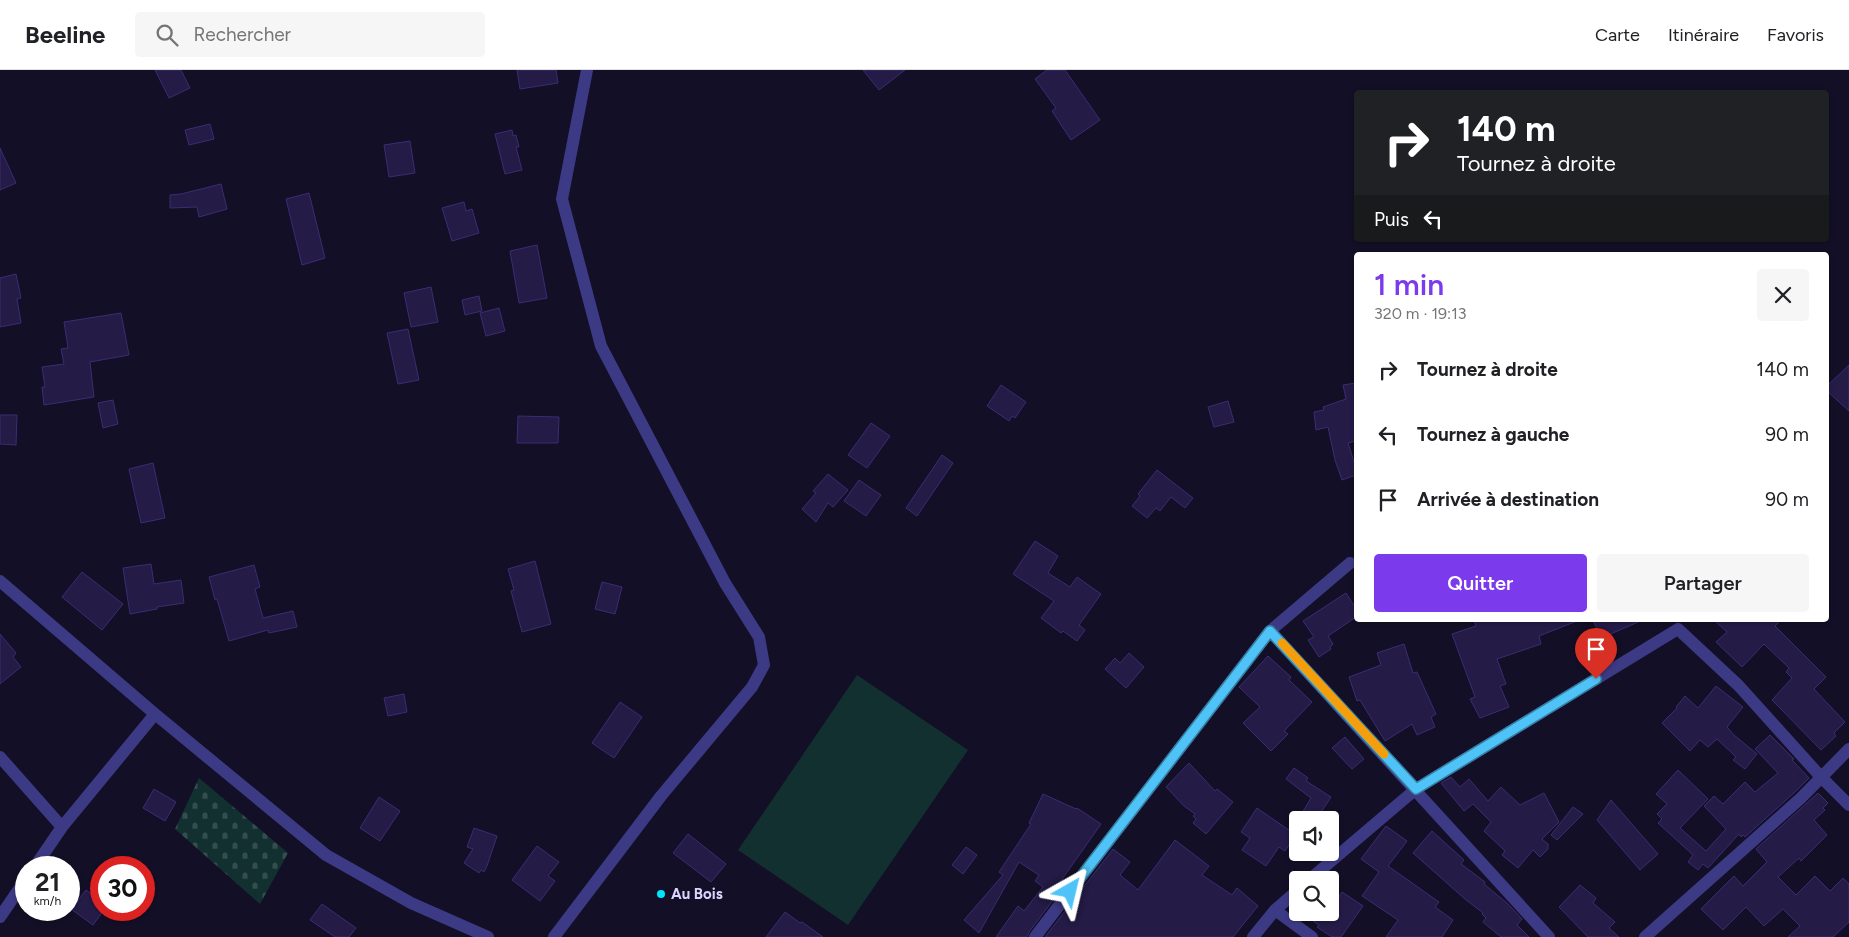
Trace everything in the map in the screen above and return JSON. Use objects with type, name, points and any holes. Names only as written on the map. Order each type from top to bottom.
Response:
[{"type":"street","points":[[554,937],[661,796],[752,687],[764,665],[759,638],[725,583],[601,346],[562,199],[587,70]]},
{"type":"street","points":[[1035,937],[1270,631],[1350,563]]},
{"type":"street","points":[[0,580],[155,714],[326,855],[410,903],[488,937]]},
{"type":"street","points":[[1320,871],[1416,789],[1678,628],[1739,686],[1821,777],[1849,805]]},
{"type":"street","points":[[1270,631],[1549,937]]},
{"type":"street","points":[[42,856],[62,827],[155,714]]},
{"type":"street","points":[[1645,937],[1821,777],[1849,749]]},
{"type":"street","points":[[0,757],[62,827]]},
{"type":"street","points":[[0,918],[15,896]]},
{"type":"street","points":[[1253,937],[1275,910],[1289,898]]},
{"type":"street","points":[[1275,910],[1312,937]]},
{"type":"green space","points":[[857,675],[968,750],[848,925],[738,850]]},
{"type":"green space","points":[[199,778],[288,853],[260,904],[175,829]]},
{"type":"building","points":[[155,70],[181,70],[190,88],[169,98]]},
{"type":"building","points":[[517,70],[556,70],[558,83],[520,89]]},
{"type":"building","points":[[863,70],[905,70],[879,90]]},
{"type":"building","points":[[1047,70],[1065,70],[1100,120],[1071,140],[1052,111],[1056,108],[1035,79]]},
{"type":"building","points":[[210,124],[214,139],[189,145],[185,130]]},
{"type":"building","points":[[512,130],[513,136],[516,135],[519,147],[516,147],[522,170],[505,174],[495,134]]},
{"type":"building","points":[[410,141],[415,173],[389,177],[384,145]]},
{"type":"building","points":[[0,148],[16,183],[0,190]]},
{"type":"building","points":[[221,184],[227,209],[199,217],[197,207],[170,208],[170,195]]},
{"type":"building","points":[[309,193],[325,258],[302,265],[286,199]]},
{"type":"building","points":[[464,202],[466,211],[472,209],[479,233],[452,241],[442,208]]},
{"type":"building","points":[[537,245],[547,298],[519,303],[510,251]]},
{"type":"building","points":[[16,274],[21,298],[17,299],[21,323],[0,327],[0,278]]},
{"type":"building","points":[[431,287],[438,322],[411,327],[404,293]]},
{"type":"building","points":[[479,296],[482,311],[465,315],[462,300]]},
{"type":"building","points":[[499,308],[505,331],[486,336],[480,313]]},
{"type":"building","points":[[121,313],[129,355],[90,362],[94,397],[44,405],[42,387],[45,387],[42,367],[64,364],[61,349],[68,348],[64,322]]},
{"type":"building","points":[[408,329],[419,380],[398,384],[387,333]]},
{"type":"building","points":[[1849,365],[1849,411],[1829,393],[1829,384]]},
{"type":"building","points":[[1354,383],[1354,442],[1348,443],[1354,462],[1354,476],[1342,480],[1335,460],[1328,427],[1316,430],[1314,412],[1324,410],[1323,407],[1346,399],[1343,385]]},
{"type":"building","points":[[1001,385],[1026,402],[1015,418],[1012,416],[1009,421],[987,406]]},
{"type":"building","points":[[113,400],[118,424],[103,428],[98,403]]},
{"type":"building","points":[[1228,401],[1234,422],[1214,427],[1208,407]]},
{"type":"building","points":[[0,415],[17,415],[16,445],[0,444]]},
{"type":"building","points":[[518,416],[559,417],[558,443],[517,443]]},
{"type":"building","points":[[871,423],[890,436],[867,468],[848,455]]},
{"type":"building","points":[[942,455],[953,463],[917,516],[906,508]]},
{"type":"building","points":[[153,463],[165,518],[141,523],[129,469]]},
{"type":"building","points":[[1157,470],[1193,498],[1185,508],[1171,497],[1160,511],[1156,508],[1147,518],[1132,506],[1140,496],[1138,494]]},
{"type":"building","points":[[828,474],[848,490],[833,507],[828,503],[816,522],[802,509],[816,493],[813,491]]},
{"type":"building","points":[[859,480],[881,495],[866,516],[844,501]]},
{"type":"building","points":[[1035,541],[1058,556],[1048,573],[1070,587],[1077,577],[1101,594],[1079,625],[1085,630],[1077,641],[1063,631],[1061,633],[1041,618],[1054,601],[1013,574]]},
{"type":"building","points":[[535,561],[551,624],[522,632],[511,591],[514,590],[508,569]]},
{"type":"building","points":[[151,564],[154,584],[181,580],[184,603],[130,614],[123,568]]},
{"type":"building","points":[[254,565],[260,587],[255,589],[263,618],[293,611],[297,627],[269,633],[268,630],[229,641],[209,577]]},
{"type":"building","points":[[82,572],[123,604],[102,630],[62,597]]},
{"type":"building","points":[[602,582],[622,587],[615,614],[595,609]]},
{"type":"building","points":[[1346,593],[1354,606],[1354,618],[1328,636],[1333,644],[1330,647],[1331,649],[1319,657],[1308,640],[1314,637],[1303,621]]},
{"type":"building","points":[[1475,622],[1574,622],[1539,636],[1541,644],[1497,659],[1506,684],[1500,686],[1509,707],[1480,718],[1470,699],[1475,697],[1452,634],[1476,626]]},
{"type":"building","points":[[1594,622],[1638,622],[1601,638]]},
{"type":"building","points":[[1716,622],[1779,622],[1775,626],[1826,677],[1814,689],[1845,722],[1834,733],[1836,736],[1821,750],[1772,700],[1792,678],[1786,672],[1789,668],[1764,644],[1742,667],[1716,642],[1727,632]]},
{"type":"building","points":[[0,634],[16,653],[13,657],[21,667],[0,684]]},
{"type":"building","points":[[1404,644],[1413,673],[1417,672],[1436,714],[1431,717],[1435,727],[1417,735],[1412,724],[1385,741],[1360,700],[1357,701],[1349,677],[1381,665],[1377,653]]},
{"type":"building","points":[[1129,653],[1144,667],[1126,688],[1105,669],[1115,658],[1120,663]]},
{"type":"building","points":[[1268,656],[1291,677],[1289,680],[1312,702],[1284,731],[1288,734],[1271,751],[1243,723],[1260,707],[1239,687]]},
{"type":"building","points":[[1716,686],[1743,707],[1727,727],[1757,754],[1745,769],[1733,760],[1736,757],[1717,739],[1708,747],[1700,740],[1690,751],[1662,723],[1677,708],[1685,696],[1698,708]]},
{"type":"building","points":[[404,694],[407,712],[388,716],[384,698]]},
{"type":"building","points":[[620,702],[642,717],[614,758],[592,743]]},
{"type":"building","points":[[1770,735],[1794,759],[1792,760],[1809,778],[1745,837],[1743,835],[1741,837],[1739,834],[1708,868],[1703,864],[1698,870],[1688,862],[1693,855],[1658,823],[1662,819],[1657,814],[1667,804],[1656,794],[1678,770],[1708,799],[1680,828],[1706,851],[1726,829],[1704,806],[1714,796],[1723,804],[1745,782],[1755,792],[1778,773],[1755,749]]},
{"type":"building","points":[[1345,737],[1364,759],[1352,769],[1332,748]]},
{"type":"building","points":[[1189,763],[1215,791],[1217,789],[1233,802],[1206,834],[1193,823],[1196,819],[1193,816],[1195,814],[1184,806],[1166,787]]},
{"type":"building","points":[[1294,768],[1308,778],[1306,781],[1331,797],[1322,811],[1303,811],[1311,798],[1286,779]]},
{"type":"building","points":[[1451,777],[1460,787],[1469,779],[1488,801],[1501,787],[1520,805],[1544,793],[1559,822],[1542,839],[1548,844],[1548,849],[1540,857],[1533,850],[1518,868],[1502,855],[1505,851],[1484,831],[1491,822],[1473,804],[1464,811],[1441,783]]},
{"type":"building","points":[[154,789],[176,802],[165,821],[143,808]]},
{"type":"building","points":[[1818,793],[1828,803],[1823,808],[1825,810],[1814,820],[1827,835],[1801,861],[1799,858],[1778,877],[1796,895],[1815,876],[1830,891],[1843,878],[1849,884],[1849,922],[1833,937],[1788,937],[1800,926],[1783,909],[1764,926],[1746,907],[1723,930],[1701,909],[1734,876],[1743,886],[1767,862],[1756,849]]},
{"type":"building","points":[[1043,794],[1077,808],[1101,824],[1053,892],[1057,895],[1027,937],[996,937],[1018,906],[1024,911],[1043,887],[1035,881],[1039,875],[1019,862],[979,933],[964,920],[1003,875],[999,872],[1031,824],[1029,823]]},
{"type":"building","points":[[379,797],[400,811],[380,841],[360,828]]},
{"type":"building","points":[[1611,800],[1658,854],[1640,870],[1597,820]]},
{"type":"building","points":[[1573,807],[1583,814],[1557,840],[1551,835]]},
{"type":"building","points":[[1257,808],[1289,830],[1289,845],[1285,851],[1279,847],[1266,866],[1242,850],[1250,838],[1241,832]]},
{"type":"building","points":[[1386,826],[1407,841],[1388,866],[1439,902],[1435,907],[1453,920],[1442,937],[1386,937],[1398,920],[1362,896],[1379,872],[1361,859]]},
{"type":"building","points":[[474,828],[497,836],[487,866],[484,872],[481,870],[479,873],[464,863],[473,849],[467,847]]},
{"type":"building","points":[[1432,831],[1464,860],[1461,864],[1485,882],[1484,884],[1508,904],[1522,919],[1517,925],[1529,937],[1501,937],[1483,922],[1486,918],[1483,913],[1413,853]]},
{"type":"building","points":[[688,834],[726,864],[711,882],[673,853]]},
{"type":"building","points":[[1175,840],[1209,866],[1202,875],[1232,895],[1237,888],[1258,906],[1233,937],[1045,937],[1113,849],[1130,862],[1120,875],[1138,890]]},
{"type":"building","points":[[537,846],[559,862],[548,876],[555,881],[540,901],[512,880]]},
{"type":"building","points":[[966,847],[977,855],[963,874],[952,865]]},
{"type":"building","points":[[1580,885],[1596,898],[1593,903],[1615,922],[1609,928],[1619,937],[1588,937],[1559,907]]},
{"type":"building","points":[[86,890],[90,893],[90,921],[96,921],[93,925],[80,916],[80,898]]},
{"type":"building","points":[[1342,892],[1363,906],[1341,937],[1332,937],[1317,927],[1319,925],[1313,921],[1339,921],[1339,897]]},
{"type":"building","points":[[322,904],[356,928],[349,937],[335,937],[310,920]]},
{"type":"building","points":[[785,912],[800,923],[802,922],[823,937],[766,937]]},
{"type":"slow traffic","points":[[1282,643],[1384,754]]},
{"type":"place","name":"Au Bois","points":[[661,894]]},
{"type":"route","points":[[1070,891],[1270,631],[1416,789],[1596,679]]}]
